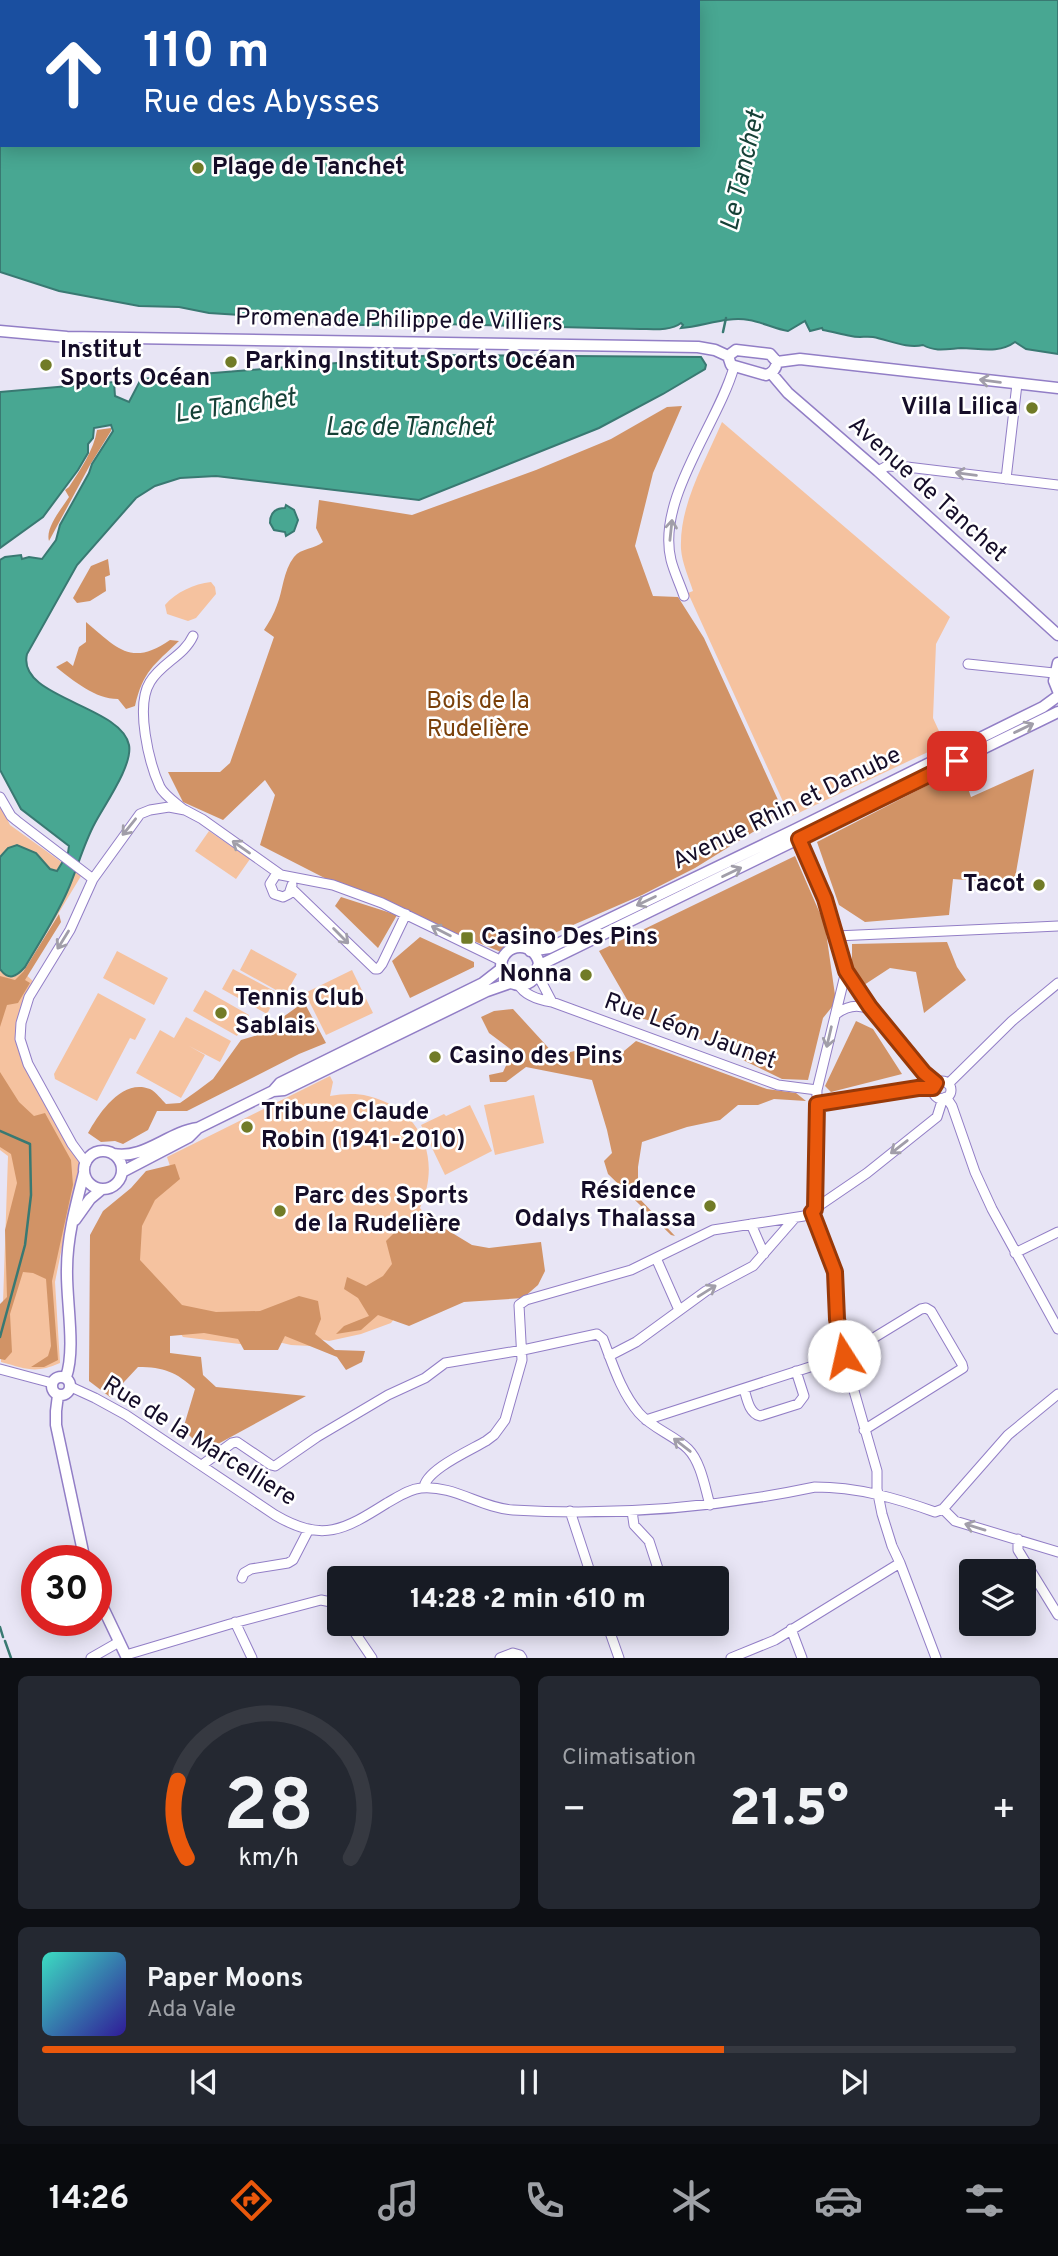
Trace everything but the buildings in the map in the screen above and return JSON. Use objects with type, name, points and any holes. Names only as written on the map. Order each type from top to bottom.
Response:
[{"type":"street","name":"Promenade Philippe de Villiers","points":[[0,331],[67,337],[698,347],[728,355],[736,349],[767,353],[777,362]]},
{"type":"street","name":"Promenade Philippe de Villiers","points":[[0,338],[56,340],[67,337]]},
{"type":"street","points":[[728,355],[729,363],[734,367],[766,375],[771,373],[777,362],[800,359],[1058,388]]},
{"type":"street","points":[[684,596],[671,559],[670,527],[675,503],[734,367]]},
{"type":"street","name":"Avenue de Tanchet","points":[[771,373],[788,393],[1058,635]]},
{"type":"street","points":[[1006,479],[1017,383]]},
{"type":"street","points":[[878,471],[887,466],[906,467],[1058,485]]},
{"type":"street","points":[[156,809],[161,790],[147,741],[144,695],[155,675],[188,646],[193,636]]},
{"type":"street","points":[[968,663],[1056,668],[1054,681],[1058,694]]},
{"type":"street","name":"Avenue Rhin et Danube","points":[[537,971],[1043,706],[1058,694]]},
{"type":"street","name":"Avenue Rhin et Danube","points":[[530,951],[549,948],[1058,712]]},
{"type":"street","points":[[161,790],[185,810],[278,873],[333,885],[405,914],[501,965],[506,979],[515,984]]},
{"type":"street","points":[[0,797],[11,816],[93,879]]},
{"type":"street","points":[[102,1189],[92,1185],[28,1064],[20,1039],[21,1023],[29,997],[70,930],[93,879],[121,838],[140,814],[169,807],[185,810]]},
{"type":"street","points":[[797,835],[825,899],[846,971],[875,1013],[935,1086],[936,1096],[945,1098],[952,1106],[975,1172],[1015,1253],[1058,1329]]},
{"type":"street","points":[[278,873],[270,884],[274,894],[283,897],[292,889]]},
{"type":"street","points":[[290,877],[292,889],[375,969],[382,964],[405,914]]},
{"type":"street","points":[[836,936],[1058,926]]},
{"type":"street","points":[[273,1091],[280,1083],[483,983],[512,950],[522,948],[535,955],[537,971],[552,1002]]},
{"type":"street","points":[[58,1395],[65,1394],[70,1360],[66,1267],[69,1237],[85,1168],[93,1154],[98,1152],[130,1156],[184,1130],[198,1128],[273,1091],[284,1090],[487,991],[530,982],[537,971]]},
{"type":"street","points":[[846,971],[817,1090],[813,1211],[835,1272],[837,1319],[844,1356],[877,1471],[879,1494],[892,1546],[936,1657]]},
{"type":"street","points":[[948,1084],[1012,1021],[1058,982]]},
{"type":"street","name":"Rue Léon Jaunet","points":[[515,984],[523,992],[778,1085],[817,1090]]},
{"type":"street","points":[[836,1014],[852,1006],[864,1006],[875,1013]]},
{"type":"street","points":[[817,1104],[935,1086],[944,1081],[951,1091],[937,1117],[813,1211],[794,1219],[713,1230],[631,1270],[526,1300],[519,1305],[523,1350],[510,1409],[499,1428],[486,1441],[431,1473],[424,1480],[424,1488],[449,1490],[508,1510],[658,1511],[816,1487],[858,1489],[935,1512],[943,1509],[1008,1435],[1058,1394]]},
{"type":"street","points":[[73,1222],[90,1199],[102,1189],[114,1185],[122,1172],[189,1137],[198,1128]]},
{"type":"street","points":[[113,1154],[120,1163],[122,1172]]},
{"type":"street","points":[[609,1356],[636,1342],[678,1310],[722,1282],[748,1269],[794,1219]]},
{"type":"street","points":[[751,1224],[764,1254]]},
{"type":"street","points":[[1015,1253],[1058,1232]]},
{"type":"street","points":[[656,1258],[678,1310]]},
{"type":"street","points":[[646,1420],[844,1356],[926,1308],[931,1311],[962,1364],[960,1371],[864,1430]]},
{"type":"street","points":[[202,1465],[237,1442],[275,1466],[317,1437],[388,1395],[425,1378],[445,1363],[597,1334],[603,1339],[624,1391],[646,1420],[682,1444],[694,1456],[710,1505]]},
{"type":"street","points":[[0,1369],[52,1383]]},
{"type":"street","points":[[744,1389],[752,1412],[756,1415],[797,1404],[804,1396],[796,1371]]},
{"type":"street","points":[[52,1383],[58,1377],[68,1382]]},
{"type":"street","name":"Rue de la Marcelliere","points":[[68,1382],[126,1415],[275,1515],[309,1529],[321,1531],[346,1527],[410,1490],[424,1488]]},
{"type":"street","points":[[52,1383],[58,1395]]},
{"type":"street","points":[[58,1395],[55,1411],[57,1425],[82,1545]]},
{"type":"street","points":[[943,1509],[955,1521],[1058,1552]]},
{"type":"street","points":[[570,1511],[588,1566]]},
{"type":"street","points":[[632,1511],[634,1525],[649,1541],[657,1566]]},
{"type":"street","points":[[242,1578],[250,1569],[293,1560],[309,1529]]},
{"type":"street","points":[[1018,1539],[1018,1550],[1058,1615]]},
{"type":"street","points":[[732,1657],[775,1640],[900,1563]]},
{"type":"street","points":[[112,1626],[127,1656],[235,1622],[321,1600],[327,1601]]},
{"type":"street","points":[[235,1622],[252,1657]]},
{"type":"street","points":[[791,1629],[802,1657]]},
{"type":"street","points":[[357,1636],[372,1657]]},
{"type":"street","points":[[611,1636],[619,1657]]},
{"type":"street","points":[[91,1657],[120,1642]]},
{"type":"street","points":[[500,1657],[513,1653],[522,1657]]},
{"type":"shaded area","points":[[722,422],[950,617],[936,644],[933,718],[945,744],[790,817],[688,593],[693,591],[681,549],[684,516],[694,484]]},
{"type":"shaded area","points":[[211,582],[216,594],[196,618],[188,621],[167,614],[165,605],[174,596]]},
{"type":"shaded area","points":[[0,804],[10,825],[81,876],[23,972],[34,982],[19,1018],[33,1081],[79,1162],[79,1178],[55,1282],[60,1363],[37,1369],[1,1362],[8,1156],[0,1150]]},
{"type":"shaded area","points":[[209,831],[250,859],[236,879],[195,851]]},
{"type":"shaded area","points":[[251,949],[297,974],[285,995],[240,970]]},
{"type":"shaded area","points":[[117,951],[168,978],[154,1005],[103,978]]},
{"type":"shaded area","points":[[233,969],[278,993],[267,1014],[222,989]]},
{"type":"shaded area","points":[[352,970],[373,1013],[326,1035],[305,993]]},
{"type":"shaded area","name":"Tennis Club Sablais","points":[[205,990],[249,1015],[237,1036],[193,1011]]},
{"type":"shaded area","points":[[98,993],[146,1019],[135,1040],[130,1038],[97,1101],[55,1079],[54,1074]]},
{"type":"shaded area","points":[[186,1017],[231,1041],[220,1062],[189,1046],[205,1055],[181,1098],[136,1073],[160,1030],[174,1038]]},
{"type":"shaded area","name":"Parc des Sports de la Rudelière","points":[[330,1076],[333,1082],[330,1096],[368,1096],[402,1112],[414,1124],[427,1154],[429,1172],[420,1208],[449,1246],[391,1323],[361,1334],[329,1341],[319,1339],[310,1346],[274,1341],[248,1345],[183,1337],[128,1261],[135,1214],[170,1166],[167,1157]]},
{"type":"shaded area","points":[[534,1095],[544,1143],[495,1155],[484,1105]]},
{"type":"shaded area","points":[[470,1105],[492,1151],[445,1175],[421,1125]]},
{"type":"green space","name":"Bois de la Rudelière","points":[[682,406],[653,473],[635,546],[653,596],[678,597],[704,638],[784,813],[695,868],[642,895],[506,954],[350,891],[260,845],[275,795],[265,780],[223,820],[183,802],[168,772],[220,772],[230,763],[274,637],[264,630],[276,608],[290,563],[297,554],[323,542],[316,528],[319,500],[412,515],[536,470],[611,439],[667,407]]},
{"type":"green space","points":[[111,428],[49,541],[49,530],[69,497],[65,490],[86,460],[97,430]]},
{"type":"green space","points":[[108,559],[110,575],[105,577],[106,591],[90,601],[77,603],[73,598],[91,566]]},
{"type":"green space","points":[[86,622],[116,646],[134,653],[145,652],[170,640],[179,641],[146,676],[135,706],[126,709],[118,699],[93,693],[56,667],[67,661],[73,666],[79,647],[86,642]]},
{"type":"green space","points":[[961,768],[971,797],[1034,769],[1014,884],[953,879],[949,915],[865,922],[839,905],[817,842]]},
{"type":"green space","points":[[795,856],[825,925],[836,1002],[823,1018],[808,1080],[782,1079],[679,1029],[637,1017],[599,951]]},
{"type":"green space","points":[[341,897],[397,915],[378,948],[335,906]]},
{"type":"green space","points":[[59,914],[61,922],[25,980],[30,983],[18,1003],[7,1005],[0,1027],[0,976],[15,980],[23,972]]},
{"type":"green space","points":[[420,937],[474,962],[474,967],[410,998],[392,961]]},
{"type":"green space","points":[[947,942],[957,967],[966,980],[924,1013],[916,972],[890,968],[864,985],[852,964],[852,944]]},
{"type":"green space","points":[[304,1002],[326,1043],[187,1111],[157,1111],[148,1130],[123,1144],[115,1141],[101,1142],[88,1133],[105,1107],[130,1088],[150,1089],[166,1104],[180,1103],[213,1079],[241,1040],[258,1035]]},
{"type":"green space","points":[[513,1009],[555,1055],[590,1048],[618,1056],[636,1041],[767,1089],[796,1093],[806,1101],[774,1099],[758,1105],[738,1105],[720,1120],[687,1127],[642,1142],[638,1167],[638,1197],[675,1236],[671,1235],[608,1174],[604,1161],[612,1153],[592,1080],[526,1067],[506,1082],[490,1082],[489,1075],[503,1072],[513,1051],[489,1033],[481,1017],[494,1011]]},
{"type":"green space","points":[[856,1021],[873,1029],[902,1074],[831,1092],[825,1086]]},
{"type":"green space","points":[[0,1072],[19,1102],[34,1116],[45,1113],[71,1160],[73,1185],[52,1281],[58,1360],[44,1367],[31,1367],[48,1356],[51,1346],[46,1279],[33,1273],[23,1272],[10,1314],[12,1352],[5,1360],[0,1359],[0,1304],[7,1297],[5,1230],[17,1183],[11,1154],[0,1147]]},
{"type":"green space","points":[[175,1164],[180,1179],[155,1200],[142,1226],[140,1260],[182,1305],[216,1312],[260,1311],[299,1296],[318,1301],[321,1319],[315,1334],[335,1350],[365,1351],[362,1362],[346,1370],[337,1357],[285,1336],[278,1350],[244,1350],[238,1339],[204,1333],[170,1336],[170,1353],[201,1357],[203,1375],[216,1387],[306,1396],[205,1451],[183,1429],[195,1389],[182,1378],[162,1369],[138,1367],[110,1397],[89,1381],[90,1235],[103,1211],[131,1188],[146,1171]]},
{"type":"green space","points":[[416,1211],[472,1245],[489,1248],[541,1242],[545,1271],[538,1285],[523,1298],[464,1302],[409,1326],[378,1315],[361,1330],[336,1334],[344,1326],[369,1316],[358,1298],[344,1289],[347,1277],[366,1286],[383,1276],[392,1264],[386,1241]]},
{"type":"water","points":[[700,0],[1058,0],[1058,354],[1026,349],[1015,342],[995,349],[937,349],[923,345],[904,345],[873,337],[854,337],[822,328],[810,331],[805,321],[788,331],[741,319],[681,328],[681,323],[656,329],[440,324],[416,321],[383,325],[328,325],[290,318],[209,313],[179,307],[139,306],[59,291],[0,272],[0,147],[700,147]]},
{"type":"water","name":"Lac de Tanchet","points":[[435,355],[701,357],[706,365],[705,369],[663,394],[599,428],[419,500],[216,476],[180,478],[155,486],[136,498],[77,565],[27,654],[28,669],[37,681],[52,692],[108,720],[122,731],[129,745],[129,753],[123,773],[91,831],[67,892],[52,921],[25,967],[16,975],[6,975],[0,969],[0,857],[8,848],[17,845],[36,853],[50,869],[57,871],[68,853],[69,846],[21,809],[0,770],[0,560],[21,555],[22,559],[42,559],[56,540],[60,525],[113,431],[111,425],[94,428],[93,438],[88,444],[88,453],[43,517],[0,548],[0,392],[114,382],[115,396],[129,402],[141,379]]},
{"type":"water","points":[[286,505],[294,510],[298,520],[294,531],[286,536],[285,532],[274,530],[270,523],[274,512]]},
{"type":"waterway","name":"Le Tanchet","points":[[723,332],[726,318]]},
{"type":"waterway","name":"Le Tanchet","points":[[0,1131],[30,1144],[31,1195],[25,1245],[0,1337]]},
{"type":"waterway","name":"Le Tanchet","points":[[0,1627],[3,1637]]},
{"type":"waterway","name":"Le Tanchet","points":[[5,1641],[11,1658]]},
{"type":"place","name":"Plage de Tanchet","points":[[198,168]]},
{"type":"place","name":"Parking Institut Sports Océan","points":[[231,362]]},
{"type":"place","name":"Institut Sports Océan","points":[[46,365]]},
{"type":"place","name":"Villa Lilica","points":[[1032,408]]},
{"type":"place","name":"Tacot","points":[[1039,885]]},
{"type":"place","name":"Casino Des Pins","points":[[467,938]]},
{"type":"place","name":"Nonna","points":[[586,975]]},
{"type":"place","name":"Tennis Club Sablais","points":[[221,1013]]},
{"type":"place","name":"Casino des Pins","points":[[435,1057]]},
{"type":"place","name":"Tribune Claude Robin (1941-2010)","points":[[247,1127]]},
{"type":"place","name":"Résidence Odalys Thalassa","points":[[710,1206]]},
{"type":"place","name":"Parc des Sports de la Rudelière","points":[[280,1211]]},
{"type":"route","points":[[844,1356],[837,1319],[835,1272],[812,1212],[815,1209],[817,1104],[933,1088],[936,1083],[924,1073],[870,1007],[846,971],[825,899],[799,839],[957,761]]}]
